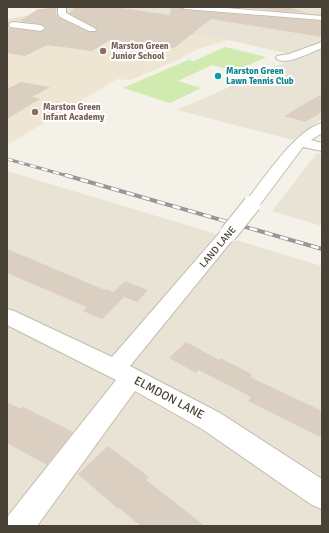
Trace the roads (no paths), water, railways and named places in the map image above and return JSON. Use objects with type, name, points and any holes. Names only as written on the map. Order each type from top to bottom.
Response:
[{"type":"street","points":[[62,7],[63,15],[92,29]]},
{"type":"street","points":[[185,7],[322,18]]},
{"type":"street","points":[[254,7],[269,14],[307,26]]},
{"type":"street","points":[[13,24],[41,28]]},
{"type":"street","points":[[281,58],[291,57],[322,46]]},
{"type":"street","name":"LAND LANE","points":[[19,526],[123,373],[228,234],[300,142],[322,127]]},
{"type":"street","points":[[300,142],[322,147]]},
{"type":"street","name":"ELMDON LANE","points":[[7,316],[123,373],[211,421],[322,495]]},
{"type":"railway","points":[[7,159],[68,176]]},
{"type":"railway","points":[[65,175],[322,249]]},
{"type":"place","name":"Marston Green Junior School","points":[[103,51]]},
{"type":"place","name":"Marston Green Lawn Tennis Club","points":[[218,76]]},
{"type":"place","name":"Marston Green Infant Academy","points":[[35,112]]}]
